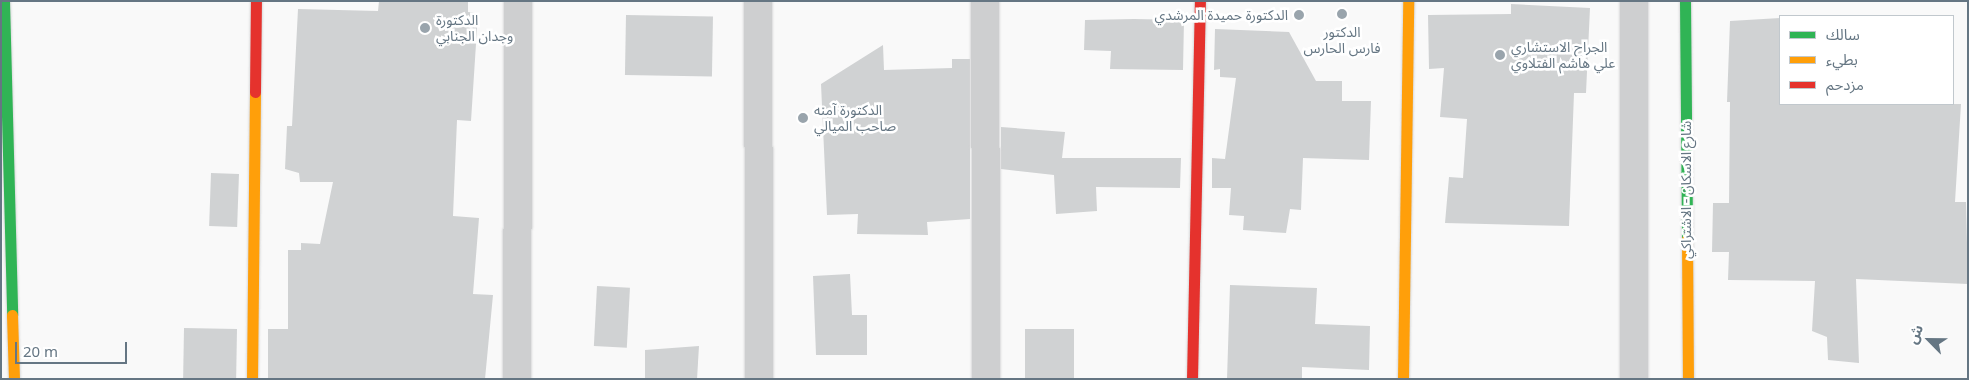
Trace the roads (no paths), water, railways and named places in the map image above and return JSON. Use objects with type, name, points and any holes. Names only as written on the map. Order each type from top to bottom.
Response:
[{"type":"street","points":[[4,1],[14,379]]},
{"type":"street","points":[[252,379],[256,1]]},
{"type":"street","points":[[517,379],[518,1]]},
{"type":"street","points":[[758,1],[759,379]]},
{"type":"street","points":[[985,1],[986,379]]},
{"type":"street","points":[[1192,379],[1200,1]]},
{"type":"street","points":[[1403,379],[1408,1]]},
{"type":"street","points":[[1634,1],[1634,379]]},
{"type":"street","name":"شارع الاسكان - الاشتراكي","points":[[1685,1],[1688,379]]},
{"type":"place","name":"الدكتور فارس الحارس","points":[[1342,14]]},
{"type":"place","name":"الدكتورة حميدة المرشدي","points":[[1299,15]]},
{"type":"place","name":"الدكتورة وجدان الجنابي","points":[[425,28]]},
{"type":"place","name":"الجراح الاستشاري علي هاشم الفتلاوي","points":[[1500,55]]},
{"type":"place","name":"الدكتورة آمنه صاحب الميالي","points":[[803,118]]}]
